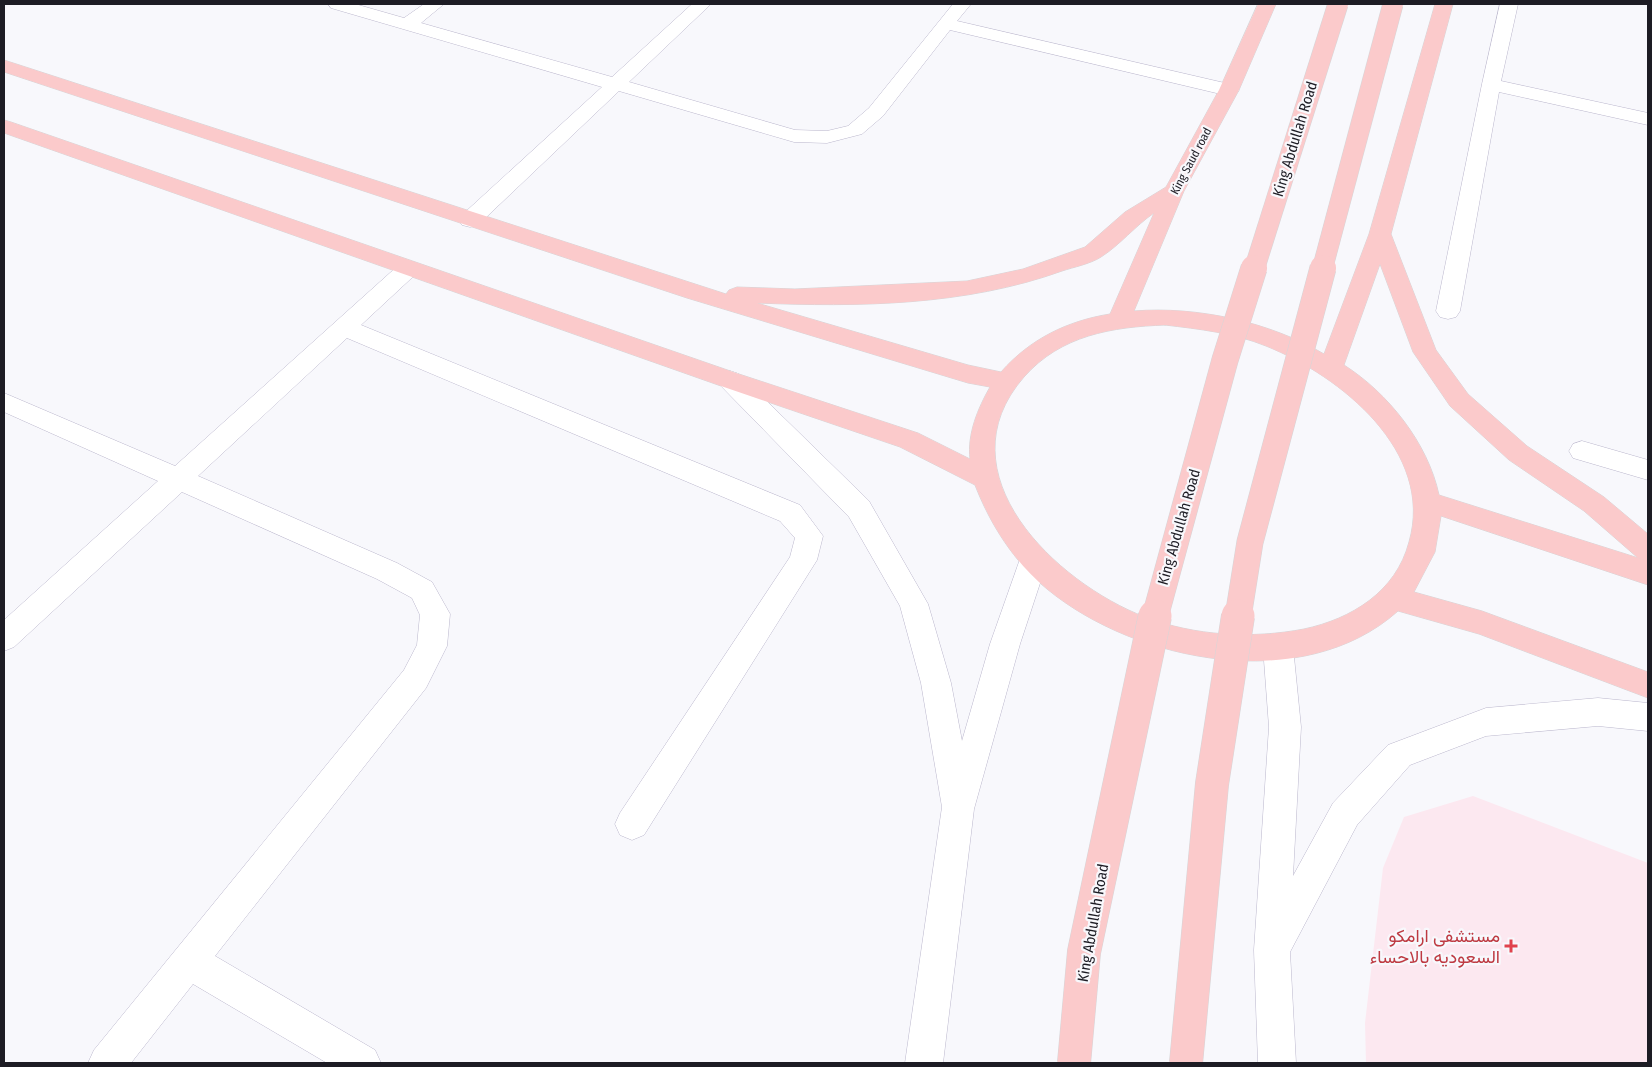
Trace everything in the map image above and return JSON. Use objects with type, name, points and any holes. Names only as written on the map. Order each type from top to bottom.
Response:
[{"type":"main road","name":"King Abdullah Road","points":[[1074,1063],[1084,952],[1160,594],[1225,360],[1338,4]]},
{"type":"main road","points":[[1186,1063],[1212,784],[1250,542],[1393,4]]},
{"type":"main road","points":[[1331,368],[1380,234],[1444,4]]},
{"type":"main road","name":"King Saud road","points":[[1118,320],[1174,191],[1229,90],[1263,6]]},
{"type":"main road","points":[[4,66],[695,293],[968,374],[1005,381]]},
{"type":"main road","points":[[4,126],[730,380],[909,440],[986,479]]},
{"type":"main road","points":[[695,293],[795,297],[895,294],[967,288],[1028,275],[1093,252],[1133,217],[1174,191]]},
{"type":"main road","points":[[1380,234],[1425,352],[1459,400],[1518,453],[1594,504],[1648,550]]},
{"type":"main road","points":[[1165,317],[1200,320],[1234,326],[1276,340],[1331,368],[1359,389],[1383,413],[1403,439],[1417,467],[1426,501],[1427,525],[1422,553],[1411,576],[1394,598],[1371,616],[1344,631],[1312,641],[1278,647],[1241,648],[1202,645],[1165,636],[1128,623],[1084,600],[1060,584],[1034,559],[1012,533],[996,506],[986,479],[983,452],[984,427],[992,403],[1005,381],[1023,361],[1046,345],[1072,332],[1118,320],[1165,317]]},
{"type":"main road","points":[[1426,501],[1648,574]]},
{"type":"main road","points":[[1394,598],[1482,623],[1648,685]]},
{"type":"street","points":[[337,4],[794,136],[827,137],[855,130],[876,112],[962,4]]},
{"type":"street","points":[[407,24],[435,4]]},
{"type":"street","points":[[470,220],[702,4]]},
{"type":"street","points":[[1448,311],[1509,4]]},
{"type":"street","points":[[946,24],[1229,90]]},
{"type":"street","points":[[1492,84],[1648,119]]},
{"type":"street","points":[[4,638],[409,268]]},
{"type":"street","points":[[344,327],[790,513],[809,536],[803,560],[632,824]]},
{"type":"street","points":[[730,380],[859,509],[914,604],[936,683],[958,809]]},
{"type":"street","points":[[4,402],[387,571],[422,590],[435,614],[432,646],[415,679],[107,1063]]},
{"type":"street","points":[[1582,451],[1648,470]]},
{"type":"street","points":[[924,1063],[958,809],[1005,644],[1034,559]]},
{"type":"street","points":[[1277,1063],[1272,950],[1285,727],[1278,647]]},
{"type":"street","points":[[1272,950],[1345,814],[1399,755],[1486,722],[1598,712],[1648,717]]},
{"type":"street","points":[[189,961],[362,1063]]},
{"type":"shaded area","name":"مستشفى ارامكو السعوديه بالاحساء","points":[[1473,796],[1648,863],[1648,1063],[1366,1063],[1365,1023],[1383,868],[1404,817]]},
{"type":"place","name":"مستشفى ارامكو السعوديه بالاحساء","points":[[1511,946]]}]
